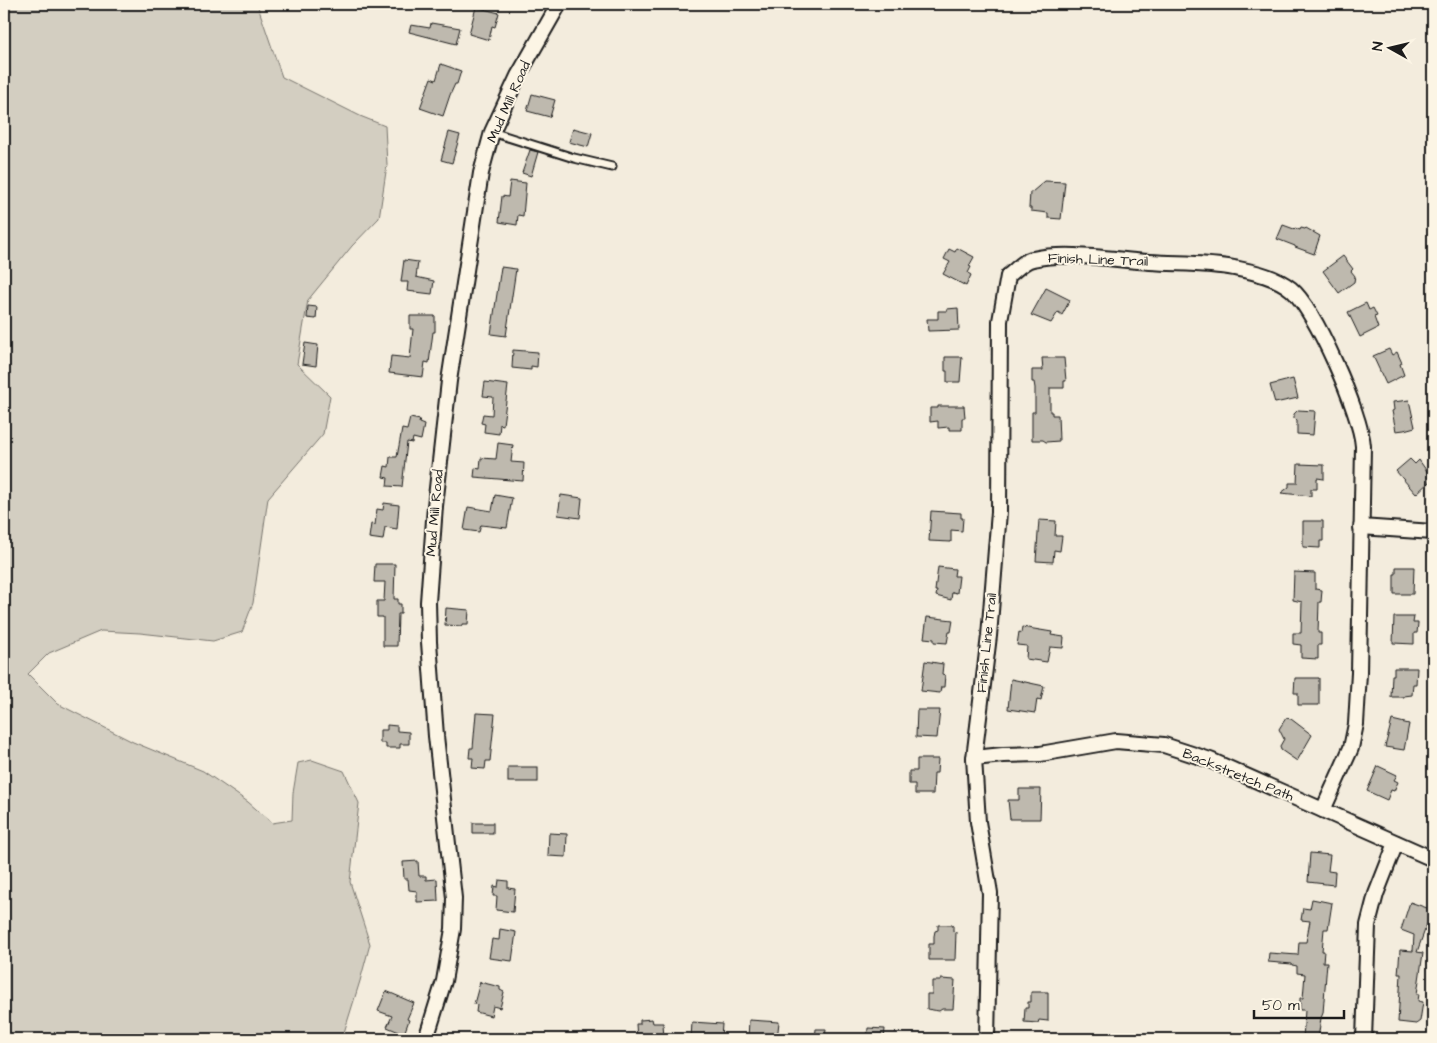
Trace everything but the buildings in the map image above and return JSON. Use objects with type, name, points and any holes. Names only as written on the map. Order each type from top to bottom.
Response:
[{"type":"street","name":"Mud Mill Road","points":[[426,1039],[444,981],[451,950],[454,922],[454,898],[436,736],[428,602],[433,525],[449,381],[464,276],[482,173],[492,132],[518,76],[559,4]]},
{"type":"street","name":"Finish Line Trail","points":[[987,1039],[990,893],[978,822],[974,758],[989,636],[999,512],[1000,321],[1008,276],[1031,259],[1066,256],[1233,268],[1272,277],[1297,296],[1317,328],[1351,399],[1362,434],[1359,673],[1356,724],[1350,748],[1323,810]]},
{"type":"street","points":[[1361,527],[1433,532]]},
{"type":"street","name":"Backstretch Path","points":[[974,758],[1040,754],[1116,741],[1164,746],[1210,760],[1433,859]]},
{"type":"street","points":[[1364,1039],[1368,925],[1376,894],[1396,843]]},
{"type":"lane","points":[[492,132],[574,158],[612,167]]},
{"type":"shaded area","points":[[4,4],[257,4],[282,77],[360,116],[385,126],[387,165],[379,218],[352,246],[308,300],[297,364],[330,396],[323,434],[268,498],[253,603],[242,632],[213,641],[101,631],[49,653],[28,674],[58,704],[133,742],[203,771],[248,802],[272,823],[292,820],[293,793],[298,763],[312,760],[344,771],[359,803],[350,882],[370,944],[342,1039],[4,1039]]}]
